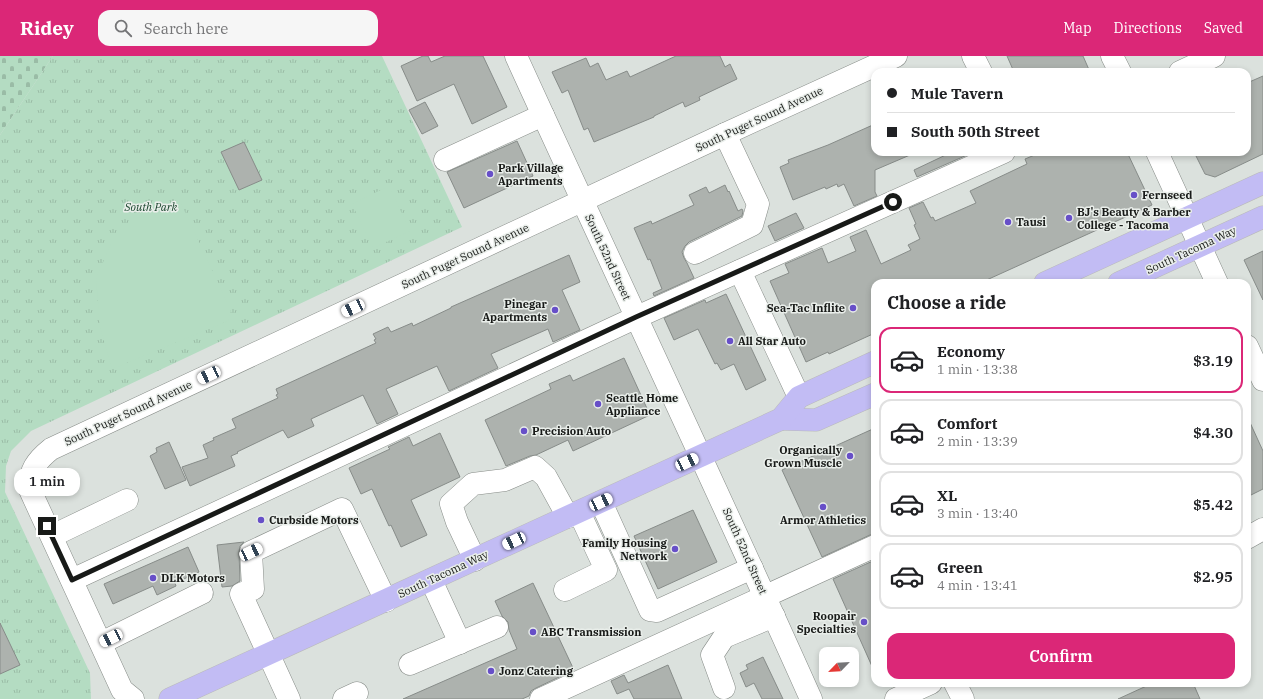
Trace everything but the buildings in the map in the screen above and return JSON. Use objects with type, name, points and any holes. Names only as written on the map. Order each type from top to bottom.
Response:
[{"type":"main road","points":[[1054,279],[1263,183]]},
{"type":"main road","name":"South Tacoma Way","points":[[1128,279],[1263,217]]},
{"type":"main road","name":"South Tacoma Way","points":[[170,699],[781,419],[799,397],[871,364]]},
{"type":"main road","name":"South Tacoma Way","points":[[781,419],[816,420],[871,396]]},
{"type":"street","name":"South 52nd Street","points":[[516,56],[701,456],[811,699]]},
{"type":"street","name":"South Puget Sound Avenue","points":[[52,536],[30,490],[31,477],[38,461],[51,449],[725,134],[896,56]]},
{"type":"street","points":[[974,56],[979,68]]},
{"type":"street","points":[[1112,56],[1118,68]]},
{"type":"street","points":[[1188,68],[1214,56]]},
{"type":"street","points":[[445,160],[543,115]]},
{"type":"street","points":[[695,253],[752,225],[758,204],[725,134]]},
{"type":"street","points":[[72,580],[636,317],[995,156]]},
{"type":"street","points":[[1158,156],[1215,279]]},
{"type":"street","points":[[740,271],[799,397]]},
{"type":"street","points":[[1251,356],[1258,374]]},
{"type":"street","points":[[475,560],[457,522],[452,504],[473,484],[505,480],[536,468],[546,477],[574,514],[606,570],[564,590]]},
{"type":"street","points":[[127,500],[52,536],[122,690],[133,699]]},
{"type":"street","points":[[601,502],[650,610],[657,611],[752,568]]},
{"type":"street","points":[[289,699],[242,594],[253,589],[251,552],[342,509],[386,601]]},
{"type":"street","points":[[1251,536],[1263,530]]},
{"type":"street","points":[[724,688],[712,655],[724,637],[769,606],[871,548]]},
{"type":"street","points":[[431,580],[460,643]]},
{"type":"street","points":[[101,643],[202,593]]},
{"type":"street","points":[[541,699],[769,606]]},
{"type":"street","points":[[410,664],[497,627]]},
{"type":"street","points":[[896,699],[922,687]]},
{"type":"street","points":[[957,687],[963,699]]},
{"type":"green space","points":[[0,56],[53,56],[0,135]]},
{"type":"green space","name":"South Park","points":[[53,56],[382,56],[462,227],[31,431],[11,451],[6,466],[5,492],[90,673],[91,699],[0,699],[0,135]]},
{"type":"green space","points":[[389,186],[410,231],[373,248],[352,204]]},
{"type":"green space","points":[[179,199],[231,311],[228,321],[112,369],[100,327],[96,278],[111,244],[140,216]]},
{"type":"place","name":"Park Village Apartments","points":[[490,174]]},
{"type":"place","name":"Fernseed","points":[[1134,195]]},
{"type":"place","name":"BJ's Beauty & Barber College - Tacoma","points":[[1069,218]]},
{"type":"place","name":"Tausi","points":[[1008,222]]},
{"type":"place","name":"Sea-Tac Inflite","points":[[853,308]]},
{"type":"place","name":"Pinegar Apartments","points":[[555,310]]},
{"type":"place","name":"All Star Auto","points":[[730,341]]},
{"type":"place","name":"Seattle Home Appliance","points":[[598,404]]},
{"type":"place","name":"Precision Auto","points":[[524,431]]},
{"type":"place","name":"Organically Grown Muscle","points":[[850,456]]},
{"type":"place","name":"Armor Athletics","points":[[823,507]]},
{"type":"place","name":"Curbside Motors","points":[[261,520]]},
{"type":"place","name":"Family Housing Network","points":[[675,549]]},
{"type":"place","name":"DLK Motors","points":[[153,578]]},
{"type":"place","name":"Roopair Specialties","points":[[864,622]]},
{"type":"place","name":"ABC Transmission","points":[[533,632]]},
{"type":"place","name":"Jonz Catering","points":[[491,671]]},
{"type":"route","points":[[47,526],[72,580],[636,317],[893,202]]}]
